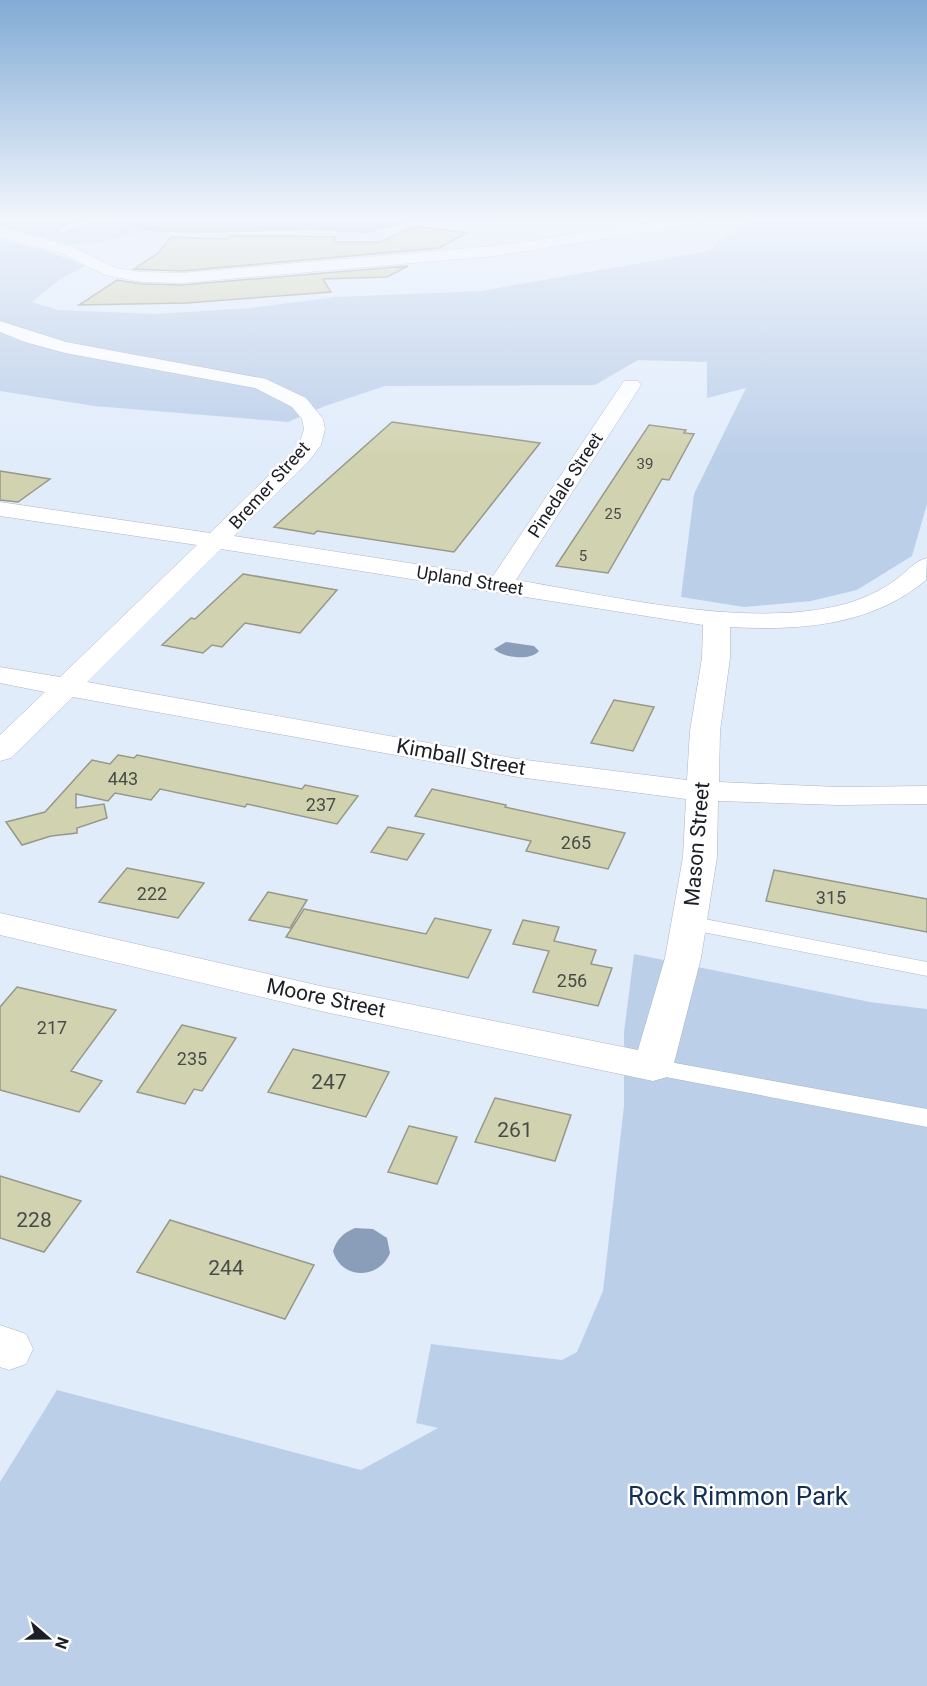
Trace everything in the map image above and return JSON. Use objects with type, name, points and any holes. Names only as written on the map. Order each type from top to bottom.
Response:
[{"type":"street","name":"Bremer Street","points":[[0,326],[31,338],[65,347],[250,380],[275,389],[300,403],[309,412],[314,431],[306,451],[218,542],[0,752]]},
{"type":"street","name":"Pinedale Street","points":[[500,585],[631,385]]},
{"type":"street","name":"Upland Street","points":[[0,509],[717,618],[798,618],[831,615],[861,608],[903,587],[927,565]]},
{"type":"street","name":"Mason Street","points":[[653,1066],[683,958],[700,857],[705,731],[716,657],[717,618]]},
{"type":"street","name":"Kimball Street","points":[[0,675],[518,768],[703,791],[838,796],[927,795]]},
{"type":"street","name":"Moore Street","points":[[0,924],[202,972],[546,1047],[653,1066]]},
{"type":"lane","points":[[689,923],[927,969]]},
{"type":"lane","points":[[653,1066],[927,1118]]},
{"type":"green space","points":[[0,300],[35,300],[32,302],[58,310],[156,314],[250,308],[315,300],[927,300],[927,504],[912,556],[857,590],[811,601],[744,607],[681,597],[694,494],[746,388],[707,398],[707,362],[638,360],[595,385],[385,386],[325,406],[288,422],[94,406],[0,391]]},
{"type":"green space","name":"Rock Rimmon Park","points":[[634,954],[870,1002],[927,1009],[927,1686],[0,1686],[0,1482],[57,1390],[361,1470],[438,1428],[416,1423],[431,1344],[562,1360],[577,1352],[603,1291],[624,1106],[624,1032]]},
{"type":"shaded area","points":[[506,642],[534,646],[539,651],[530,656],[517,657],[504,655],[494,649]]},
{"type":"shaded area","points":[[355,1228],[373,1229],[387,1238],[390,1253],[385,1262],[369,1272],[360,1273],[344,1267],[337,1261],[333,1251],[341,1237]]},
{"type":"building","points":[[87,300],[230,300],[186,303],[79,305]]},
{"type":"building","points":[[392,422],[540,443],[454,552],[317,531],[314,534],[274,527]]},
{"type":"building","points":[[649,425],[686,430],[684,433],[694,434],[669,480],[662,479],[608,573],[556,566]]},
{"type":"building","points":[[0,471],[50,479],[18,502],[0,500]]},
{"type":"building","points":[[243,574],[337,590],[300,633],[245,623],[222,647],[212,645],[203,653],[162,645],[191,618],[195,619]]},
{"type":"building","points":[[614,700],[654,707],[633,751],[591,743]]},
{"type":"building","points":[[118,755],[134,758],[137,755],[302,789],[305,785],[358,796],[337,824],[247,804],[245,807],[160,789],[151,800],[115,793],[108,801],[76,794],[76,808],[104,804],[107,818],[77,828],[77,833],[51,836],[22,845],[6,822],[45,812],[92,760],[110,764]]},
{"type":"building","points":[[432,789],[625,833],[608,869],[526,851],[531,841],[415,816]]},
{"type":"building","points":[[388,827],[424,834],[407,860],[371,852]]},
{"type":"building","points":[[127,868],[204,883],[178,918],[99,902]]},
{"type":"building","points":[[774,870],[927,899],[927,932],[766,901]]},
{"type":"building","points":[[268,892],[307,900],[290,928],[249,920]]},
{"type":"building","points":[[304,909],[426,934],[435,918],[491,930],[468,978],[286,937]]},
{"type":"building","points":[[523,920],[559,927],[554,941],[596,950],[591,964],[612,968],[598,1006],[533,992],[549,951],[513,944]]},
{"type":"building","points":[[17,987],[116,1010],[71,1071],[102,1081],[79,1112],[0,1090],[0,1007]]},
{"type":"building","points":[[182,1025],[236,1038],[202,1091],[194,1089],[185,1104],[137,1092]]},
{"type":"building","points":[[293,1049],[389,1072],[366,1117],[268,1092]]},
{"type":"building","points":[[495,1098],[571,1115],[555,1161],[475,1142]]},
{"type":"building","points":[[409,1126],[457,1137],[437,1184],[388,1172]]},
{"type":"building","points":[[0,1176],[81,1201],[44,1252],[0,1238]]},
{"type":"building","points":[[170,1220],[314,1265],[285,1319],[137,1272]]}]
